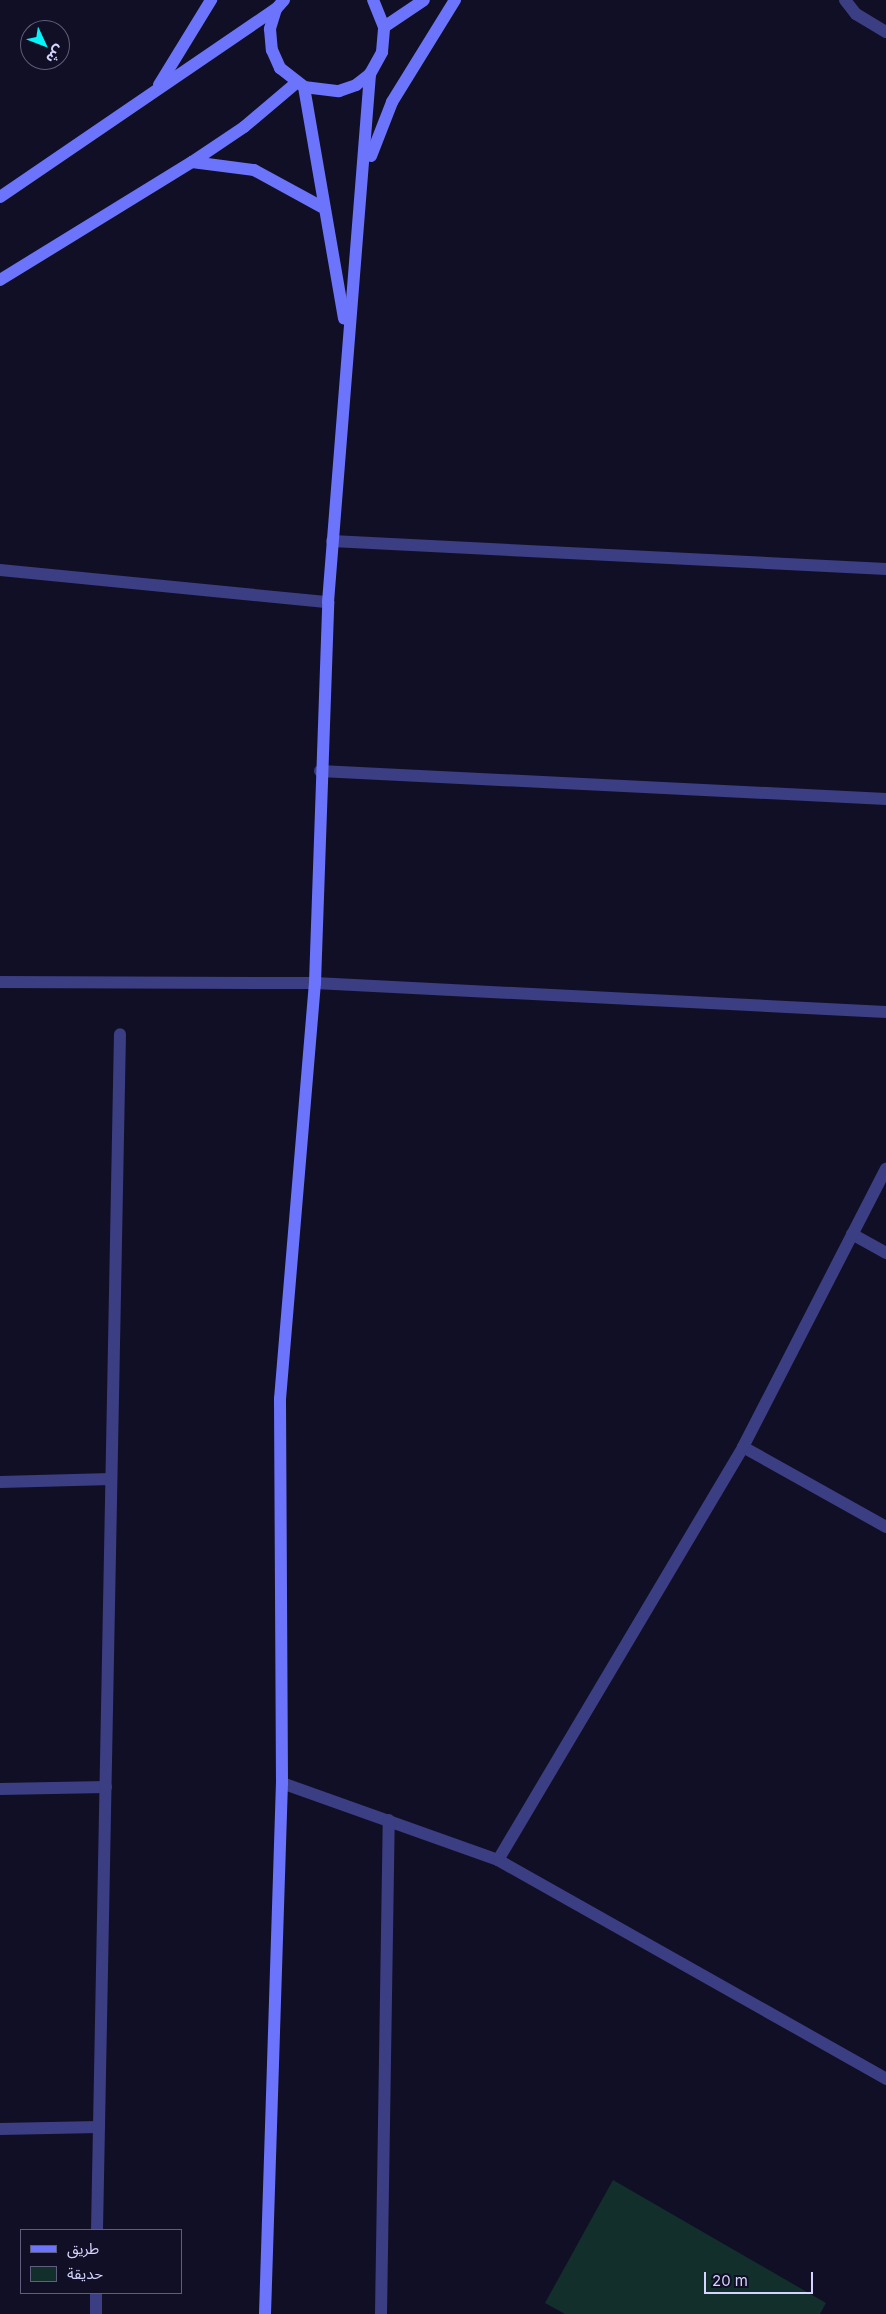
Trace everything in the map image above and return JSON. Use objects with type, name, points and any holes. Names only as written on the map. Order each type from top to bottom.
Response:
[{"type":"street","points":[[156,89],[211,0]]},
{"type":"street","points":[[280,5],[270,29],[272,50],[280,68],[300,85],[339,91],[356,85],[370,74],[382,52],[384,27],[373,0]]},
{"type":"street","points":[[384,27],[424,0]]},
{"type":"street","points":[[362,182],[392,102],[455,0]]},
{"type":"street","points":[[845,0],[856,14],[886,32]]},
{"type":"street","points":[[0,197],[280,5]]},
{"type":"street","points":[[265,2314],[282,1784],[280,1399],[314,983],[320,771],[332,541],[347,338],[370,74]]},
{"type":"street","points":[[300,85],[347,338]]},
{"type":"street","points":[[0,280],[192,162],[244,127],[300,85]]},
{"type":"street","points":[[192,162],[254,170],[322,207]]},
{"type":"street","points":[[332,541],[886,569]]},
{"type":"street","points":[[0,570],[328,602]]},
{"type":"street","points":[[320,771],[886,799]]},
{"type":"street","points":[[0,982],[314,983],[886,1012]]},
{"type":"street","points":[[97,2229],[120,1034]]},
{"type":"street","points":[[498,1860],[743,1447],[886,1169]]},
{"type":"street","points":[[852,1234],[886,1253]]},
{"type":"street","points":[[743,1447],[886,1527]]},
{"type":"street","points":[[0,1482],[111,1479]]},
{"type":"street","points":[[282,1784],[389,1820],[498,1860],[886,2079]]},
{"type":"street","points":[[0,1788],[106,1787]]},
{"type":"street","points":[[381,2314],[389,1820]]},
{"type":"street","points":[[0,2129],[99,2128]]},
{"type":"street","points":[[96,2294],[96,2314]]},
{"type":"green space","points":[[613,2180],[826,2303],[820,2314],[565,2314],[545,2303]]}]
